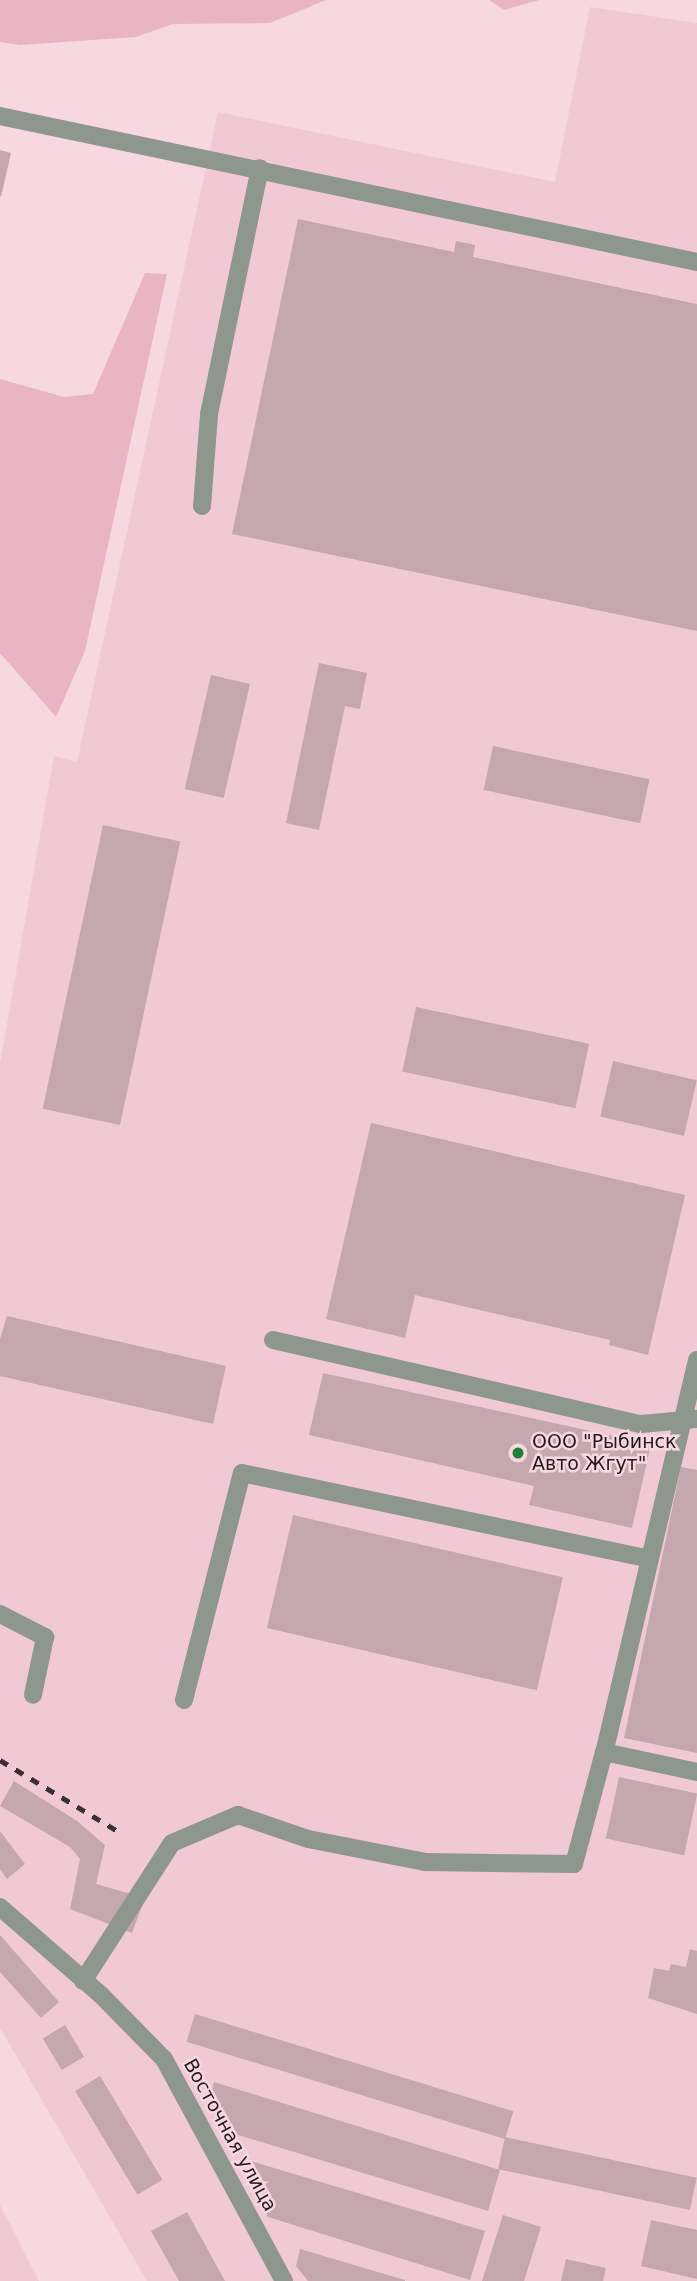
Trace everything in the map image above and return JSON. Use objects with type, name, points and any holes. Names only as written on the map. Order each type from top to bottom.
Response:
[{"type":"street","points":[[0,116],[37,121],[697,262]]},
{"type":"street","points":[[202,506],[209,414],[260,169]]},
{"type":"street","points":[[273,1340],[641,1424],[691,1414]]},
{"type":"street","points":[[83,1981],[172,1843],[238,1815],[308,1839],[425,1862],[574,1864],[604,1752],[669,1466],[691,1414],[697,1360]]},
{"type":"street","points":[[184,1700],[242,1473],[649,1559]]},
{"type":"street","points":[[0,1614],[45,1637],[33,1695]]},
{"type":"street","points":[[604,1752],[697,1772]]},
{"type":"street","name":"Восточная улица","points":[[0,1907],[83,1981],[164,2059],[284,2281]]},
{"type":"shaded area","points":[[0,0],[326,0],[270,23],[173,24],[136,37],[20,45],[0,42]]},
{"type":"shaded area","points":[[489,0],[539,0],[504,10]]},
{"type":"shaded area","points":[[590,7],[697,23],[697,2281],[147,2281],[0,2028],[0,1064],[54,756],[77,762],[218,112],[555,182]]},
{"type":"shaded area","points":[[145,273],[167,274],[85,651],[56,717],[0,653],[0,379],[64,397],[93,394]]},
{"type":"shaded area","points":[[0,2205],[39,2281],[0,2281]]},
{"type":"building","points":[[0,150],[11,153],[1,197],[0,196]]},
{"type":"building","points":[[298,219],[454,252],[456,241],[475,245],[473,257],[697,304],[697,631],[232,534]]},
{"type":"building","points":[[319,663],[367,673],[360,709],[345,706],[319,830],[286,823]]},
{"type":"building","points":[[211,675],[250,684],[224,798],[185,789]]},
{"type":"building","points":[[493,746],[650,779],[640,823],[484,790]]},
{"type":"building","points":[[103,825],[180,841],[120,1125],[43,1109]]},
{"type":"building","points":[[416,1007],[589,1044],[575,1108],[402,1072]]},
{"type":"building","points":[[613,1061],[697,1080],[684,1136],[600,1117]]},
{"type":"building","points":[[371,1123],[685,1195],[648,1355],[609,1345],[610,1340],[415,1295],[405,1338],[326,1319]]},
{"type":"building","points":[[7,1316],[226,1366],[213,1424],[0,1376],[0,1339]]},
{"type":"building","name":"ООО \"Рыбинск Авто Жгут\"","points":[[323,1373],[651,1444],[632,1528],[529,1505],[534,1486],[309,1435]]},
{"type":"building","points":[[681,1467],[697,1470],[697,1753],[624,1738]]},
{"type":"building","points":[[293,1515],[563,1577],[537,1690],[267,1628]]},
{"type":"building","points":[[619,1777],[697,1794],[684,1855],[606,1839]]},
{"type":"building","points":[[14,1781],[77,1821],[105,1845],[96,1884],[145,1898],[132,1933],[70,1909],[80,1859],[70,1847],[0,1806]]},
{"type":"building","points":[[0,1831],[25,1864],[7,1879],[0,1869]]},
{"type":"building","points":[[0,1935],[59,2002],[41,2018],[0,1972]]},
{"type":"building","points":[[690,1949],[697,1951],[697,2014],[648,1998],[654,1968],[669,1971],[671,1964],[686,1967]]},
{"type":"building","points":[[195,2014],[513,2111],[505,2139],[187,2042]]},
{"type":"building","points":[[65,2025],[84,2057],[62,2070],[43,2038]]},
{"type":"building","points":[[100,2076],[162,2180],[137,2195],[75,2091]]},
{"type":"building","points":[[214,2082],[500,2170],[488,2211],[225,2131],[209,2106]]},
{"type":"building","points":[[505,2137],[697,2178],[690,2210],[498,2169]]},
{"type":"building","points":[[251,2161],[485,2231],[470,2280],[268,2217],[245,2180]]},
{"type":"building","points":[[187,2212],[225,2281],[179,2281],[151,2231]]},
{"type":"building","points":[[503,2215],[541,2227],[524,2281],[482,2281]]},
{"type":"building","points":[[651,2220],[697,2230],[697,2279],[641,2266]]},
{"type":"building","points":[[300,2249],[405,2281],[308,2281],[296,2266]]},
{"type":"building","points":[[566,2259],[606,2268],[603,2281],[561,2281]]},
{"type":"railway","points":[[0,1760],[121,1833]]},
{"type":"place","name":"ООО \"Рыбинск Авто Жгут\"","points":[[518,1453]]}]
